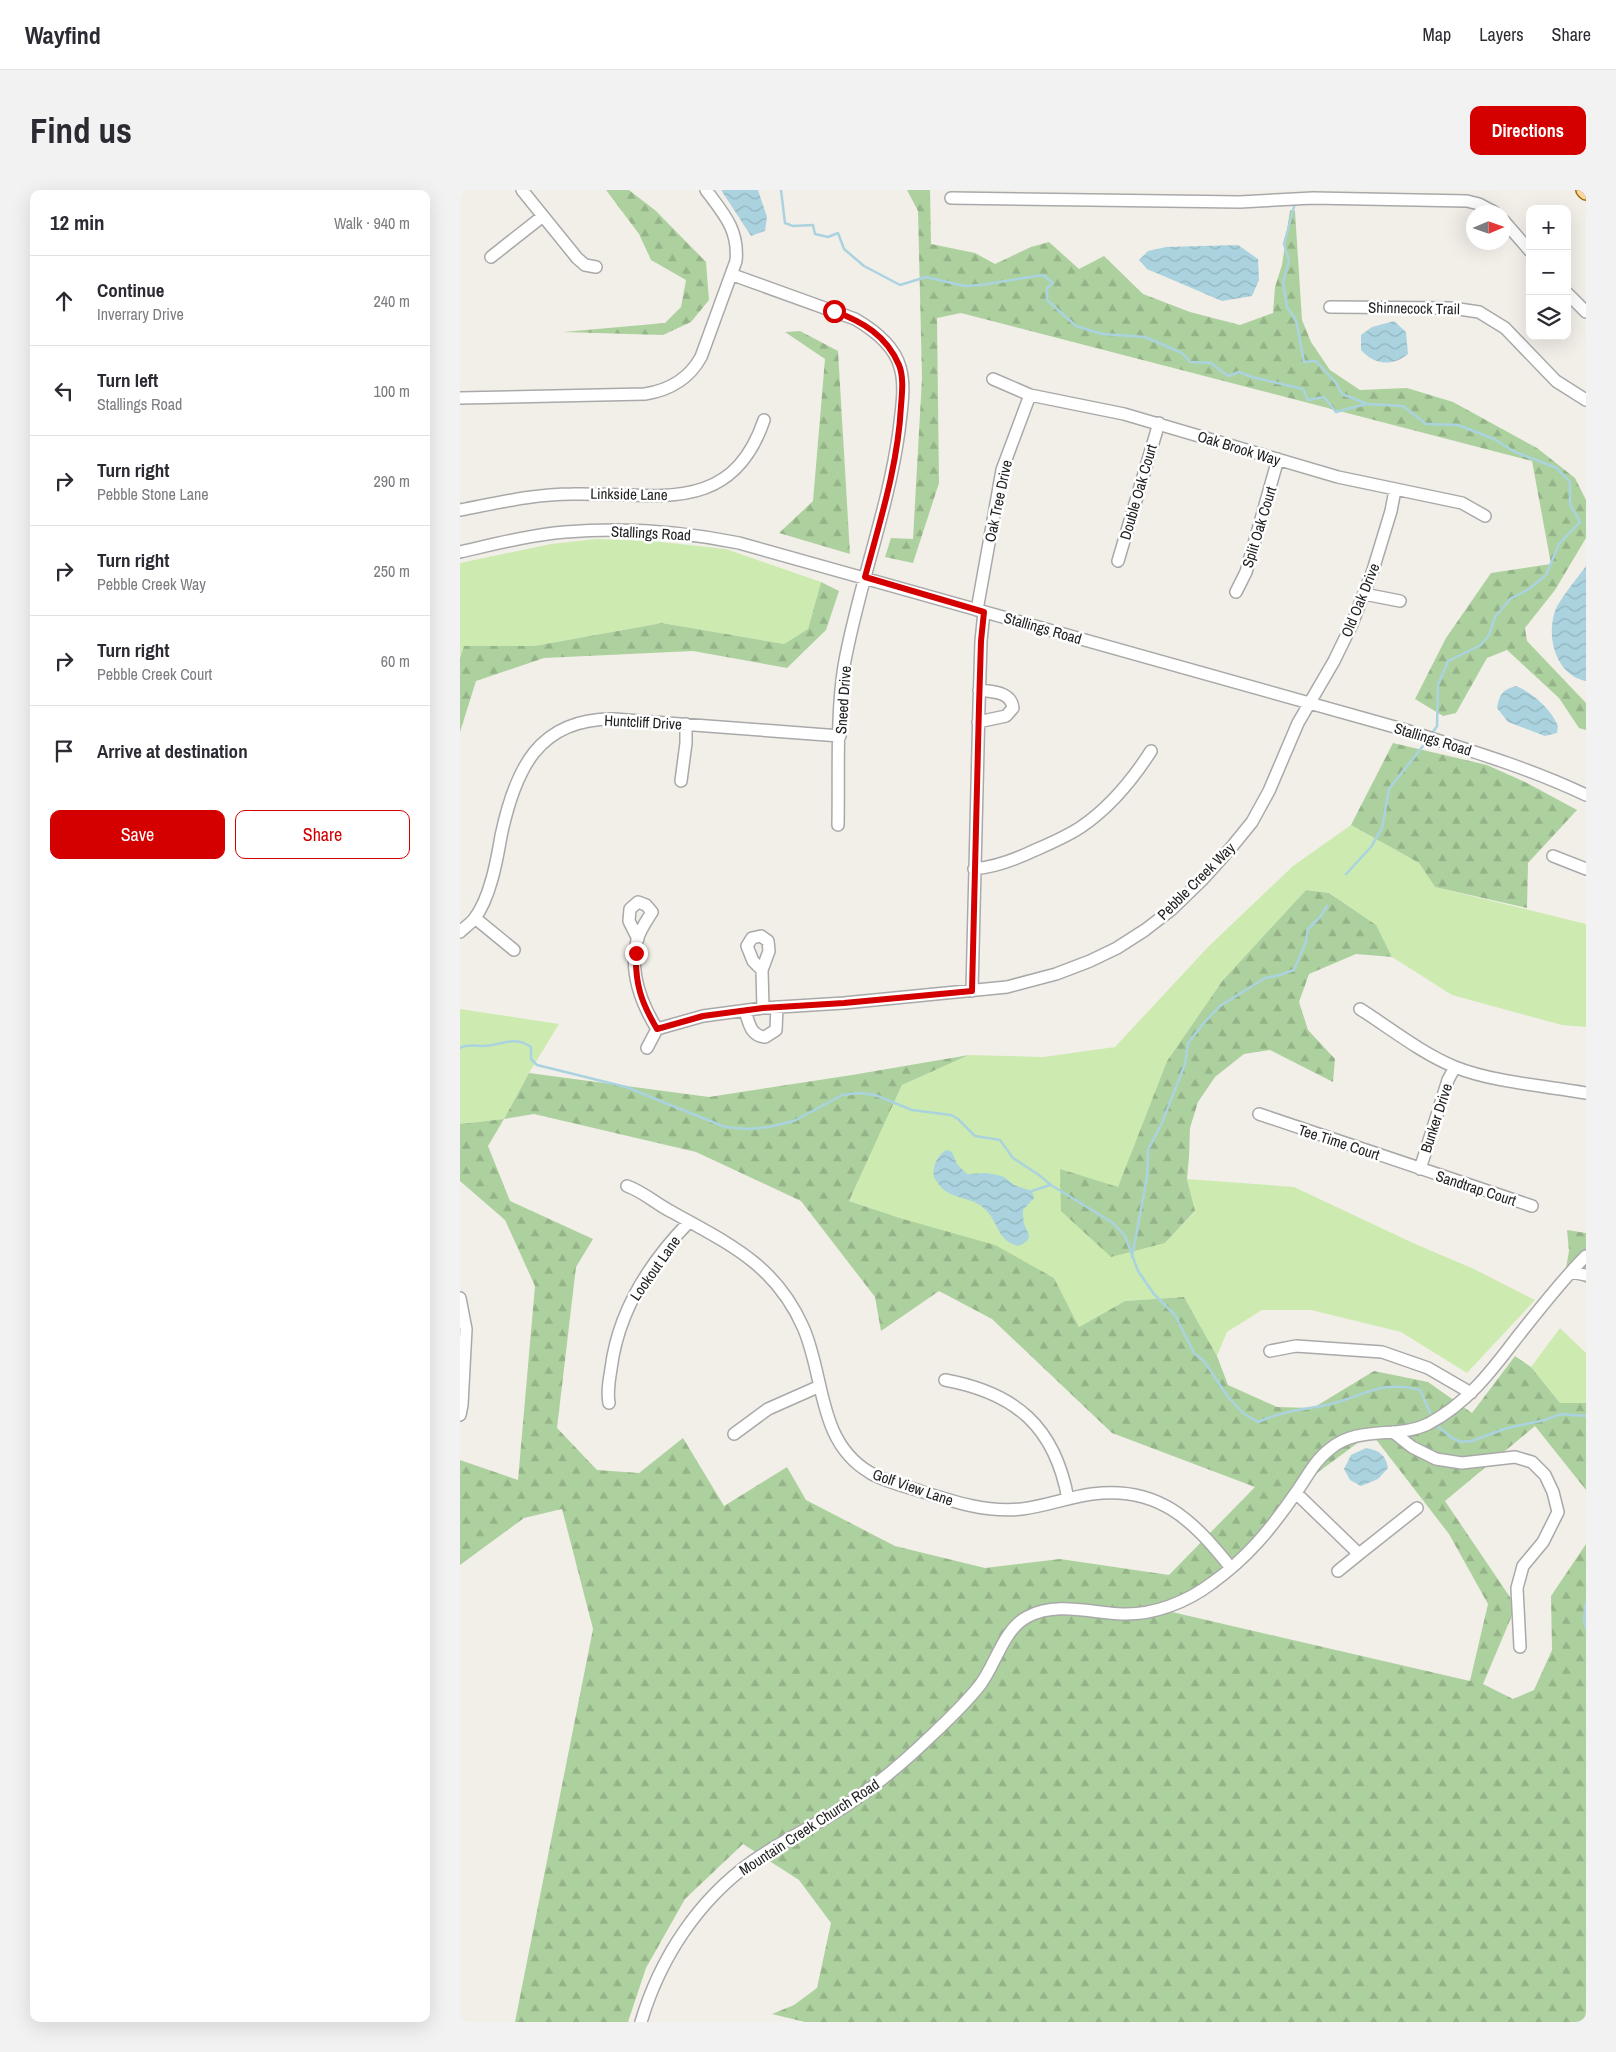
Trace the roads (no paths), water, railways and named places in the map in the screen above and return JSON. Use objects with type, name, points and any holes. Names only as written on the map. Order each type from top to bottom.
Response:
[{"type":"street","points":[[522,190],[577,258],[585,265],[596,267]]},
{"type":"street","points":[[460,398],[645,394],[672,387],[686,377],[698,363],[733,274],[738,248],[736,235],[728,220],[706,190]]},
{"type":"street","points":[[951,198],[1240,202],[1313,198],[1466,201],[1481,205]]},
{"type":"street","points":[[491,257],[542,216]]},
{"type":"street","points":[[1511,229],[1529,250]]},
{"type":"street","name":"Sneed Drive","points":[[733,274],[855,319],[871,328],[883,338],[900,366],[903,387],[896,450],[887,496],[865,577],[843,671],[838,825]]},
{"type":"street","points":[[1569,295],[1586,312]]},
{"type":"street","name":"Shinnecock Trail","points":[[1330,307],[1452,308],[1479,312],[1506,328],[1556,381],[1586,400]]},
{"type":"street","name":"Oak Brook Way","points":[[993,379],[1030,395],[1158,424],[1338,476],[1395,490],[1462,503],[1484,516]]},
{"type":"street","name":"Oak Tree Drive","points":[[972,991],[981,611],[1002,470],[1030,395]]},
{"type":"street","name":"Linkside Lane","points":[[460,510],[547,495],[667,496],[690,494],[716,484],[736,469],[753,448],[764,420]]},
{"type":"street","name":"Double Oak Court","points":[[1118,562],[1158,424]]},
{"type":"street","name":"Split Oak Court","points":[[1236,592],[1246,572],[1278,459]]},
{"type":"street","name":"Old Oak Drive","points":[[1309,704],[1334,661],[1364,594],[1386,530],[1395,490]]},
{"type":"street","name":"Stallings Road","points":[[460,552],[564,532],[612,530],[661,531],[739,543],[1402,729],[1506,762],[1586,795]]},
{"type":"street","points":[[1364,594],[1400,601]]},
{"type":"street","points":[[978,722],[1006,716],[1013,708],[1012,703],[1007,697],[1000,693],[979,690]]},
{"type":"street","name":"Pebble Creek Way","points":[[657,1029],[703,1016],[763,1008],[1007,987],[1030,982],[1090,960],[1124,944],[1171,910],[1230,849],[1252,822],[1269,791],[1298,723],[1309,704]]},
{"type":"street","name":"Huntcliff Drive","points":[[460,932],[475,918],[493,876],[516,781],[526,762],[540,745],[564,728],[593,720],[614,719],[840,736]]},
{"type":"street","points":[[681,781],[686,743],[686,724]]},
{"type":"street","points":[[974,869],[989,868],[1011,860],[1060,839],[1080,827],[1092,819],[1116,794],[1140,768],[1151,751]]},
{"type":"street","points":[[1553,856],[1586,869]]},
{"type":"street","points":[[475,918],[514,950]]},
{"type":"street","points":[[638,939],[636,963],[638,987],[647,1013],[657,1029],[647,1048]]},
{"type":"street","points":[[762,970],[763,1008]]},
{"type":"street","points":[[745,1011],[751,1030],[757,1036],[765,1037],[776,1030],[777,1007]]},
{"type":"street","points":[[1360,1009],[1421,1048],[1455,1067],[1497,1078],[1586,1093]]},
{"type":"street","name":"Bunker Drive","points":[[1420,1169],[1448,1080],[1455,1067]]},
{"type":"street","name":"Tee Time Court","points":[[1258,1114],[1420,1169]]},
{"type":"street","name":"Sandtrap Court","points":[[1420,1169],[1532,1206]]},
{"type":"street","name":"Golf View Lane","points":[[627,1186],[646,1194],[666,1209],[746,1256],[764,1270],[780,1288],[794,1308],[804,1329],[828,1419],[840,1443],[857,1463],[878,1477],[950,1501],[986,1508],[1021,1509],[1090,1494],[1118,1492],[1138,1494],[1158,1500],[1174,1509],[1219,1551],[1231,1568]]},
{"type":"street","name":"Lookout Lane","points":[[609,1403],[607,1394],[613,1354],[626,1311],[645,1278],[678,1232],[689,1222]]},
{"type":"street","name":"Mountain Creek Church Road","points":[[641,2022],[648,1997],[669,1955],[687,1927],[710,1899],[730,1879],[751,1863],[849,1804],[904,1761],[975,1692],[1010,1633],[1020,1622],[1035,1613],[1054,1609],[1124,1614],[1154,1611],[1196,1593],[1252,1551],[1296,1494],[1319,1458],[1334,1445],[1358,1435],[1393,1432],[1427,1424],[1456,1406],[1493,1371],[1544,1303],[1586,1256]]},
{"type":"street","points":[[1572,1272],[1586,1275]]},
{"type":"street","points":[[460,1298],[466,1328],[460,1415]]},
{"type":"street","points":[[1270,1351],[1296,1346],[1382,1352],[1428,1368],[1471,1393]]},
{"type":"street","points":[[945,1380],[968,1384],[992,1393],[1012,1404],[1028,1417],[1043,1434],[1054,1452],[1064,1478],[1068,1499]]},
{"type":"street","points":[[734,1434],[768,1409],[820,1386]]},
{"type":"street","points":[[1393,1432],[1412,1447],[1436,1459],[1462,1463],[1514,1457],[1532,1462],[1545,1475],[1553,1492],[1558,1512],[1543,1542],[1523,1566],[1517,1588],[1520,1647]]},
{"type":"street","points":[[1296,1494],[1359,1554]]},
{"type":"street","points":[[1338,1571],[1417,1508]]},
{"type":"water","points":[[721,190],[758,190],[767,217],[765,231],[751,236]]},
{"type":"water","points":[[1238,245],[1258,259],[1259,280],[1252,296],[1222,301],[1147,269],[1139,260],[1148,251],[1166,247]]},
{"type":"water","points":[[1394,321],[1406,332],[1408,354],[1396,361],[1390,362],[1378,361],[1366,355],[1361,350],[1361,335],[1372,327]]},
{"type":"water","points":[[1586,566],[1586,681],[1567,671],[1561,663],[1556,654],[1552,632],[1557,606]]},
{"type":"water","points":[[1516,686],[1535,697],[1546,708],[1558,726],[1557,733],[1545,736],[1508,722],[1497,708],[1499,699],[1502,693]]},
{"type":"water","points":[[947,1150],[952,1152],[957,1164],[967,1174],[986,1173],[997,1175],[1004,1177],[1014,1185],[1032,1191],[1034,1198],[1023,1210],[1024,1223],[1029,1236],[1027,1241],[1018,1246],[1007,1241],[986,1210],[972,1201],[952,1195],[941,1187],[934,1178],[934,1170],[938,1158]]},
{"type":"water","points":[[1366,1448],[1381,1454],[1386,1460],[1388,1468],[1378,1479],[1361,1486],[1350,1480],[1344,1469],[1351,1455]]},
{"type":"waterway","points":[[781,190],[785,223],[793,226],[813,225],[815,234],[828,237],[838,233],[844,249],[864,266],[900,285],[926,277],[965,286],[1043,275],[1053,283],[1047,288],[1047,300],[1076,326],[1102,334],[1145,337],[1182,353],[1190,362],[1211,363],[1228,376],[1239,372],[1303,389],[1308,400],[1324,397],[1336,412],[1366,404]]},
{"type":"waterway","points":[[1295,203],[1284,244],[1289,261],[1283,282],[1287,307],[1296,320],[1304,362],[1316,361],[1336,383],[1342,394],[1367,404],[1403,406],[1426,424],[1458,425],[1494,439],[1515,452],[1557,468],[1570,482],[1570,504],[1580,522],[1559,544],[1546,575],[1529,589],[1510,599],[1495,617],[1489,635],[1481,645],[1448,661],[1438,685],[1437,726],[1431,735]]},
{"type":"waterway","points":[[1346,874],[1371,847],[1382,828],[1389,789],[1427,741]]},
{"type":"waterway","points":[[1132,1257],[1147,1177],[1148,1150],[1162,1123],[1185,1064],[1188,1043],[1220,1006],[1265,978],[1294,970],[1306,942],[1308,929],[1321,916],[1327,906]]},
{"type":"waterway","points":[[460,1048],[514,1041],[525,1043],[531,1047],[531,1059],[537,1065],[626,1087],[725,1127],[748,1129],[769,1127],[794,1121],[842,1095],[859,1093],[875,1095],[912,1110],[951,1115],[958,1119],[975,1136],[1000,1140],[1013,1158],[1051,1185],[1113,1223],[1125,1236],[1138,1271],[1154,1294],[1175,1315],[1194,1353],[1204,1361],[1228,1397],[1243,1413],[1258,1422],[1283,1414],[1339,1402],[1381,1388],[1393,1387],[1420,1390],[1430,1413]]},
{"type":"waterway","points":[[1032,1191],[1050,1185]]},
{"type":"waterway","points":[[1435,1424],[1452,1438],[1461,1442],[1472,1441],[1507,1428],[1545,1420],[1561,1414],[1586,1416]]},
{"type":"waterway","points":[[1586,1603],[1584,1619],[1586,1628]]}]
